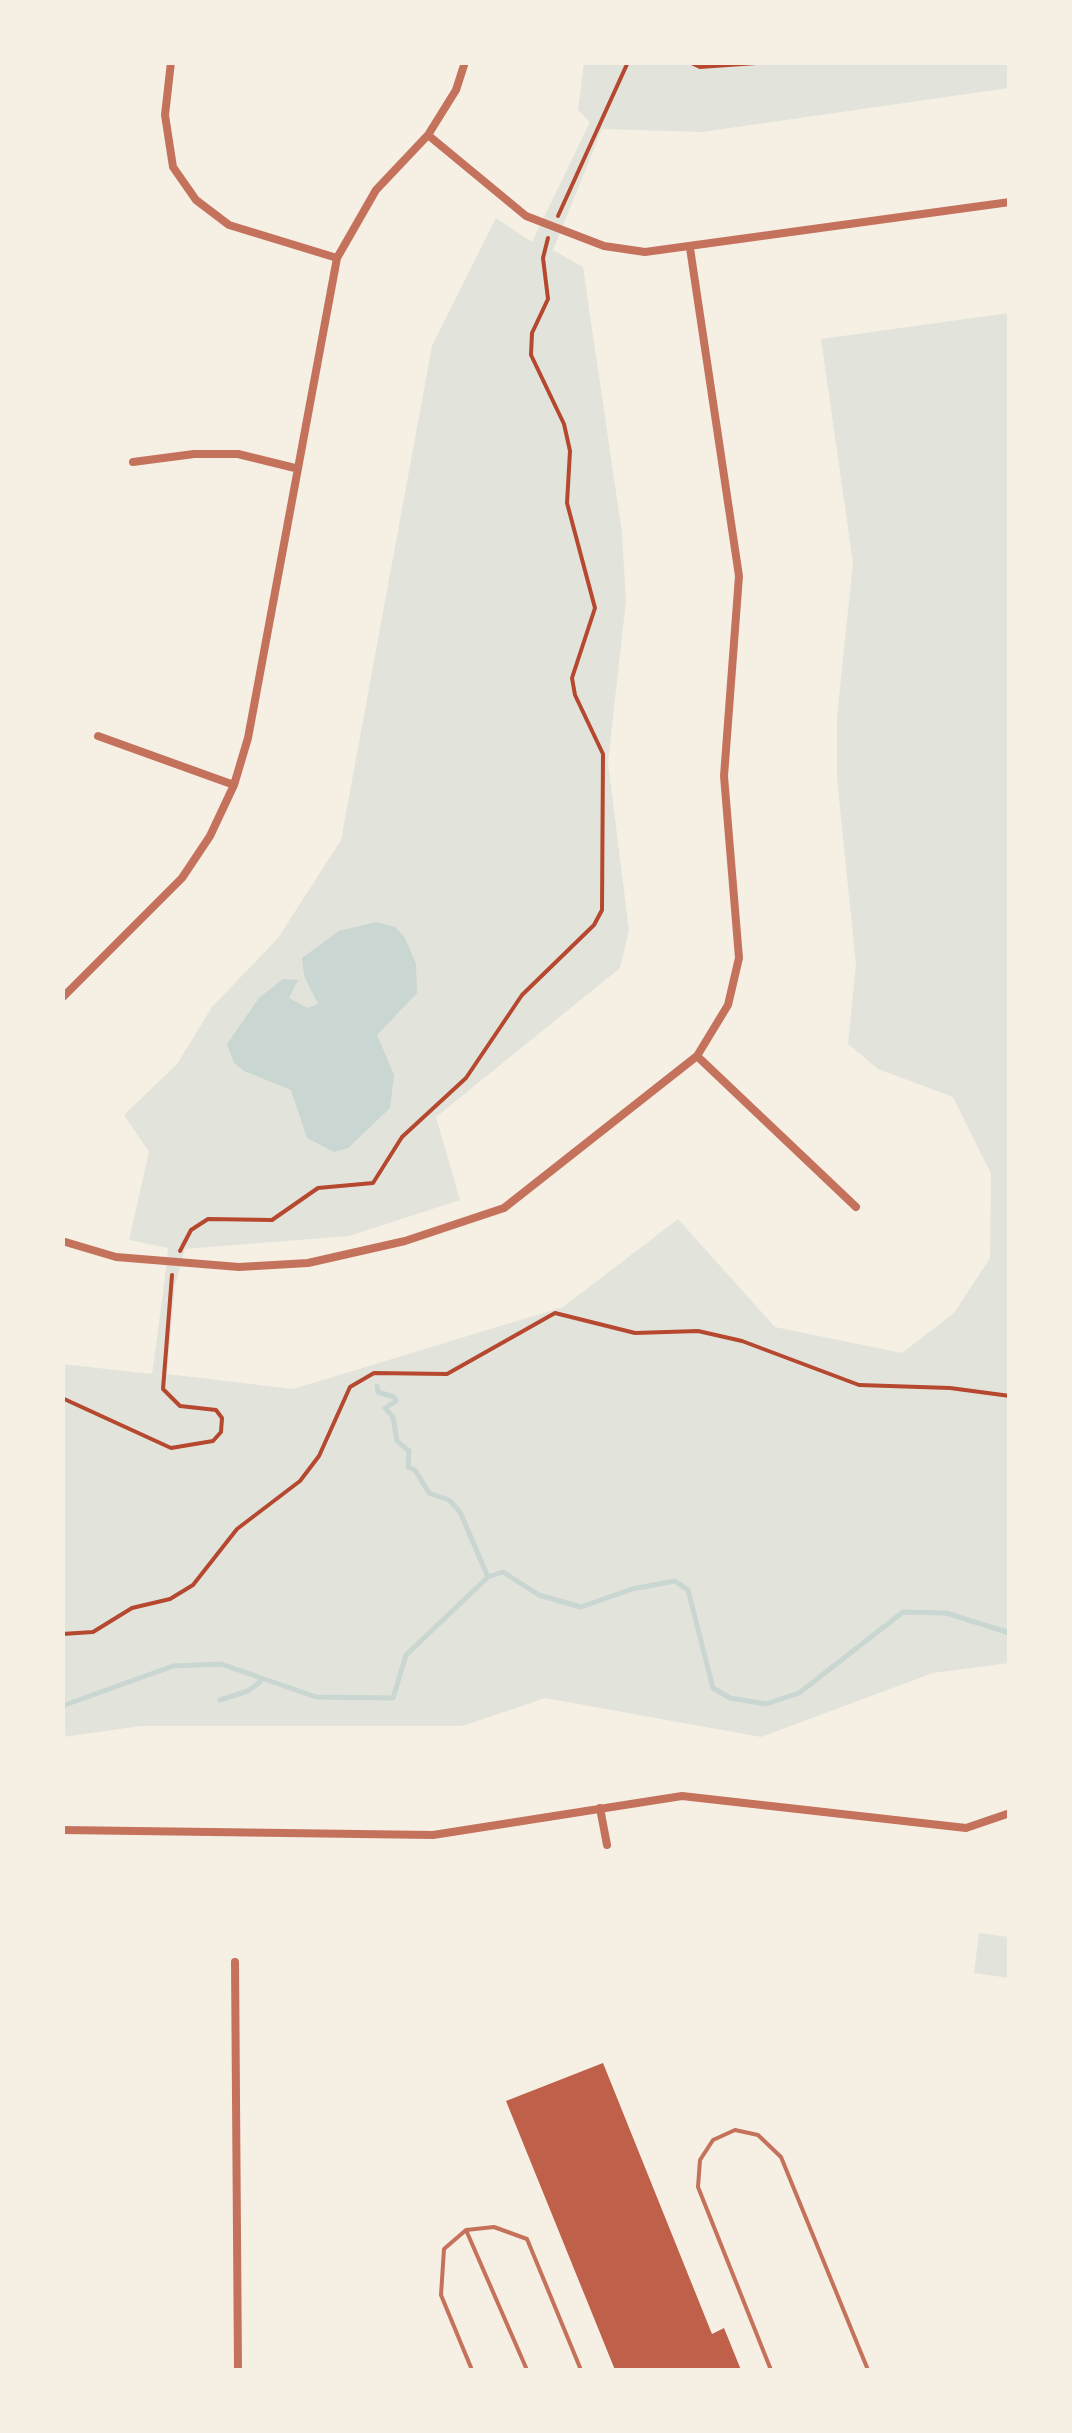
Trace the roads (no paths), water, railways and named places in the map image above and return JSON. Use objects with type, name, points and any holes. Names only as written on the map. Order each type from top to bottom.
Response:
[{"type":"street","points":[[171,62],[165,115],[173,167],[196,200],[229,226],[338,258]]},
{"type":"street","points":[[62,998],[182,878],[210,836],[234,785],[248,738],[295,468],[338,258],[376,190],[428,135],[456,90],[464,62]]},
{"type":"street","points":[[428,135],[504,200],[552,230],[604,246],[644,252],[1010,202]]},
{"type":"street","points":[[62,1241],[116,1257],[239,1268],[344,1257],[504,1208],[696,1056],[728,1004],[739,958],[724,776],[738,576],[690,248]]},
{"type":"street","points":[[133,462],[194,454],[238,454],[295,468]]},
{"type":"street","points":[[98,736],[234,785]]},
{"type":"street","points":[[696,1056],[856,1207]]},
{"type":"street","points":[[62,1830],[433,1836],[682,1796],[966,1828],[1010,1813]]},
{"type":"street","points":[[600,1808],[607,1845]]},
{"type":"street","points":[[235,1962],[238,2370]]},
{"type":"lane","points":[[771,2370],[698,2188],[700,2160],[713,2140],[736,2130],[758,2135],[781,2158],[868,2370]]},
{"type":"lane","points":[[472,2370],[441,2295],[444,2249],[466,2230],[494,2227],[527,2239],[581,2370]]},
{"type":"lane","points":[[466,2230],[526,2370]]},
{"type":"waterway","points":[[377,1386],[378,1392],[396,1401],[385,1408],[393,1417],[397,1441],[409,1451],[408,1467],[415,1470],[429,1493],[449,1500],[460,1512],[488,1577]]},
{"type":"waterway","points":[[62,1706],[173,1666],[221,1664],[316,1697],[393,1698],[406,1655],[488,1577],[503,1572],[539,1595],[581,1607],[632,1589],[675,1581],[688,1590],[713,1688],[730,1698],[766,1704],[799,1693],[903,1612],[946,1613],[1010,1633]]},
{"type":"waterway","points":[[220,1700],[248,1691],[260,1682]]}]
